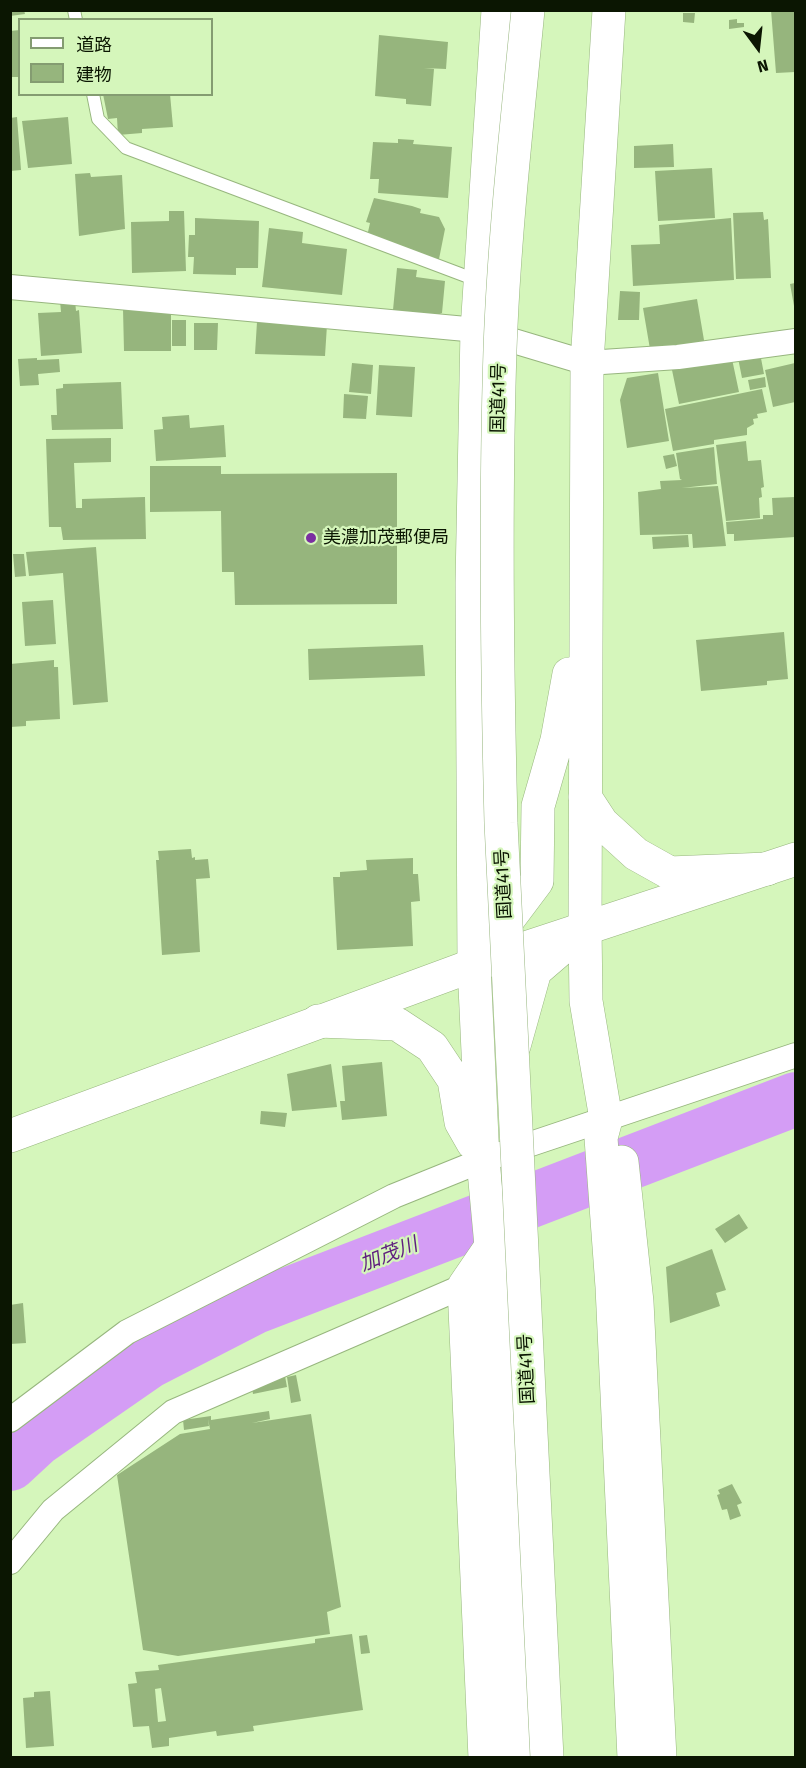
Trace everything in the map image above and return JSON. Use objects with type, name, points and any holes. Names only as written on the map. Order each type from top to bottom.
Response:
[{"type":"main road","points":[[485,1758],[479,1287],[489,1241],[474,965],[472,583],[477,330],[498,10]]},
{"type":"main road","name":"国道41号","points":[[528,10],[517,117],[500,348],[496,527],[497,663],[501,823],[547,1758]]},
{"type":"main road","name":"国道41号","points":[[546,10],[524,264],[514,431],[513,634],[528,1030],[564,1758]]},
{"type":"main road","points":[[609,10],[587,363],[586,1001],[609,1131],[618,1212],[637,1302],[660,1758]]},
{"type":"main road","points":[[474,965],[537,881],[538,806],[557,740],[568,684],[570,592],[586,536]]},
{"type":"main road","points":[[585,797],[602,823],[636,854],[670,873],[781,864]]},
{"type":"main road","points":[[10,1136],[474,965],[781,864]]},
{"type":"main road","points":[[483,1160],[535,971],[585,928]]},
{"type":"main road","points":[[318,1021],[397,1024],[432,1047],[454,1080],[460,1122],[483,1160]]},
{"type":"main road","points":[[618,1212],[612,1287],[634,1758]]},
{"type":"main road","points":[[479,1287],[518,1758]]},
{"type":"street","points":[[10,287],[477,330],[587,363],[678,357],[795,341]]},
{"type":"street","points":[[10,1420],[128,1332],[394,1196],[483,1160],[609,1131],[795,1055]]},
{"type":"street","points":[[10,1562],[53,1510],[173,1412],[479,1287]]},
{"type":"lane","points":[[93,96],[98,119],[126,148],[480,282]]},
{"type":"building","points":[[10,10],[24,10],[25,14],[10,16]]},
{"type":"building","points":[[771,10],[795,10],[795,72],[776,73]]},
{"type":"building","points":[[683,13],[695,13],[694,23],[683,22]]},
{"type":"building","points":[[737,19],[737,23],[744,23],[744,27],[729,29],[729,20]]},
{"type":"building","points":[[18,30],[18,77],[10,77],[10,31]]},
{"type":"building","points":[[379,35],[448,42],[446,69],[424,68],[434,69],[431,106],[406,104],[406,99],[375,96]]},
{"type":"building","points":[[103,96],[170,96],[173,127],[142,129],[142,133],[118,135],[117,118],[108,119]]},
{"type":"building","points":[[17,117],[21,170],[10,171],[10,118]]},
{"type":"building","points":[[68,117],[72,164],[28,168],[22,121]]},
{"type":"building","points":[[398,139],[414,140],[413,144],[452,147],[448,198],[378,193],[379,179],[370,179],[373,142],[398,143]]},
{"type":"building","points":[[673,144],[674,167],[634,168],[634,146]]},
{"type":"building","points":[[712,168],[715,218],[658,221],[655,171]]},
{"type":"building","points":[[90,173],[91,177],[122,175],[125,229],[79,236],[75,174]]},
{"type":"building","points":[[374,198],[412,206],[421,209],[420,213],[439,217],[445,229],[438,264],[366,241],[370,223],[366,222]]},
{"type":"building","points":[[169,211],[184,211],[186,271],[132,273],[131,222],[169,221]]},
{"type":"building","points":[[763,212],[764,220],[768,219],[771,278],[736,279],[733,213]]},
{"type":"building","points":[[195,218],[259,221],[258,268],[236,268],[236,275],[193,274],[194,257],[188,257],[189,235],[195,235]]},
{"type":"building","points":[[731,218],[734,280],[633,286],[631,245],[660,244],[659,225]]},
{"type":"building","points":[[269,228],[303,232],[302,243],[347,249],[342,295],[262,287]]},
{"type":"building","points":[[397,268],[417,270],[416,277],[445,281],[442,313],[437,315],[393,310]]},
{"type":"building","points":[[795,283],[795,306],[794,306],[790,284]]},
{"type":"building","points":[[620,291],[640,292],[639,320],[618,320]]},
{"type":"building","points":[[697,299],[705,346],[651,355],[643,308]]},
{"type":"building","points":[[75,300],[76,311],[79,310],[82,353],[41,356],[38,313],[61,312],[60,301]]},
{"type":"building","points":[[123,309],[171,309],[171,351],[124,351]]},
{"type":"building","points":[[172,320],[186,320],[186,346],[172,346]]},
{"type":"building","points":[[257,322],[327,325],[325,356],[255,354]]},
{"type":"building","points":[[194,323],[218,323],[217,350],[194,350]]},
{"type":"building","points":[[760,353],[764,374],[742,378],[738,358]]},
{"type":"building","points":[[37,358],[37,360],[59,359],[60,372],[38,374],[39,385],[20,386],[18,359]]},
{"type":"building","points":[[732,359],[739,392],[679,404],[672,370]]},
{"type":"building","points":[[352,363],[373,365],[371,394],[349,392]]},
{"type":"building","points":[[795,363],[795,402],[773,407],[765,370]]},
{"type":"building","points":[[379,365],[415,367],[412,417],[376,415]]},
{"type":"building","points":[[658,373],[669,441],[627,448],[620,400],[627,378]]},
{"type":"building","points":[[765,377],[766,387],[750,390],[748,380]]},
{"type":"building","points":[[121,382],[123,429],[52,430],[51,415],[57,415],[56,389],[63,388],[63,384]]},
{"type":"building","points":[[762,389],[767,412],[757,414],[758,418],[753,419],[754,424],[747,428],[747,435],[714,440],[714,444],[673,451],[665,409]]},
{"type":"building","points":[[344,394],[368,396],[366,419],[343,418]]},
{"type":"building","points":[[189,415],[190,428],[224,425],[226,457],[156,461],[154,430],[163,429],[162,417]]},
{"type":"building","points":[[111,438],[111,462],[74,463],[76,508],[82,508],[82,499],[145,497],[146,539],[63,540],[61,527],[49,527],[46,439]]},
{"type":"building","points":[[746,441],[748,461],[761,460],[764,487],[761,488],[762,497],[759,498],[760,518],[726,521],[716,445]]},
{"type":"building","points":[[714,447],[717,484],[682,488],[718,486],[726,546],[693,548],[692,534],[640,535],[638,492],[661,489],[660,481],[682,480],[676,453]]},
{"type":"building","points":[[674,454],[677,466],[666,469],[663,456]]},
{"type":"building","points":[[150,466],[221,466],[221,474],[397,473],[397,604],[235,605],[234,572],[222,572],[221,511],[150,512]]},
{"type":"building","points":[[795,497],[795,537],[734,541],[734,534],[727,534],[726,522],[763,519],[763,515],[773,515],[772,498]]},
{"type":"building","points":[[688,535],[689,547],[653,549],[652,537]]},
{"type":"building","points":[[96,547],[108,702],[73,705],[63,573],[29,576],[26,552]]},
{"type":"building","points":[[13,554],[24,554],[26,576],[15,577]]},
{"type":"building","points":[[53,600],[56,644],[25,646],[22,602]]},
{"type":"building","points":[[784,632],[788,679],[767,681],[767,685],[701,691],[696,640]]},
{"type":"building","points":[[423,645],[425,676],[309,680],[308,649]]},
{"type":"building","points":[[54,660],[54,667],[58,667],[60,719],[26,721],[26,726],[10,727],[10,664]]},
{"type":"building","points":[[191,849],[192,858],[195,857],[195,860],[208,859],[210,878],[196,879],[200,952],[162,955],[156,860],[159,860],[158,851]]},
{"type":"building","points":[[413,858],[413,874],[418,874],[420,901],[411,902],[413,946],[337,950],[333,877],[340,877],[340,872],[367,870],[366,860]]},
{"type":"building","points":[[382,1062],[387,1116],[342,1120],[340,1101],[345,1101],[342,1066]]},
{"type":"building","points":[[331,1064],[337,1107],[292,1111],[287,1074]]},
{"type":"building","points":[[261,1111],[287,1113],[285,1127],[260,1124]]},
{"type":"building","points":[[739,1214],[748,1228],[725,1243],[715,1229]]},
{"type":"building","points":[[712,1249],[726,1290],[716,1293],[720,1306],[670,1323],[666,1267]]},
{"type":"building","points":[[23,1303],[26,1343],[10,1344],[10,1305]]},
{"type":"building","points":[[296,1375],[301,1401],[291,1403],[287,1377]]},
{"type":"building","points":[[285,1376],[287,1387],[253,1394],[251,1382]]},
{"type":"building","points":[[269,1411],[270,1419],[252,1423],[311,1414],[341,1607],[327,1612],[330,1634],[178,1656],[143,1650],[117,1475],[180,1434],[210,1429],[208,1419],[209,1426],[184,1430],[183,1420],[211,1416],[211,1420]]},
{"type":"building","points":[[732,1484],[742,1503],[737,1505],[741,1516],[730,1520],[727,1509],[722,1510],[717,1495],[720,1494],[718,1490]]},
{"type":"building","points":[[352,1634],[363,1710],[253,1726],[254,1731],[217,1736],[216,1731],[169,1738],[169,1746],[152,1748],[149,1726],[133,1727],[128,1684],[137,1683],[135,1672],[159,1670],[158,1665],[315,1643],[315,1639]],"holes":[[[161,1688],[166,1721],[158,1722],[155,1689]]]},
{"type":"building","points":[[367,1635],[370,1653],[361,1654],[359,1636]]},
{"type":"building","points":[[50,1691],[54,1746],[26,1748],[23,1698],[34,1697],[34,1692]]},
{"type":"waterway","name":"加茂川","points":[[10,1464],[37,1439],[148,1362],[255,1307],[796,1099]]},
{"type":"place","name":"美濃加茂郵便局","points":[[311,538]]}]
